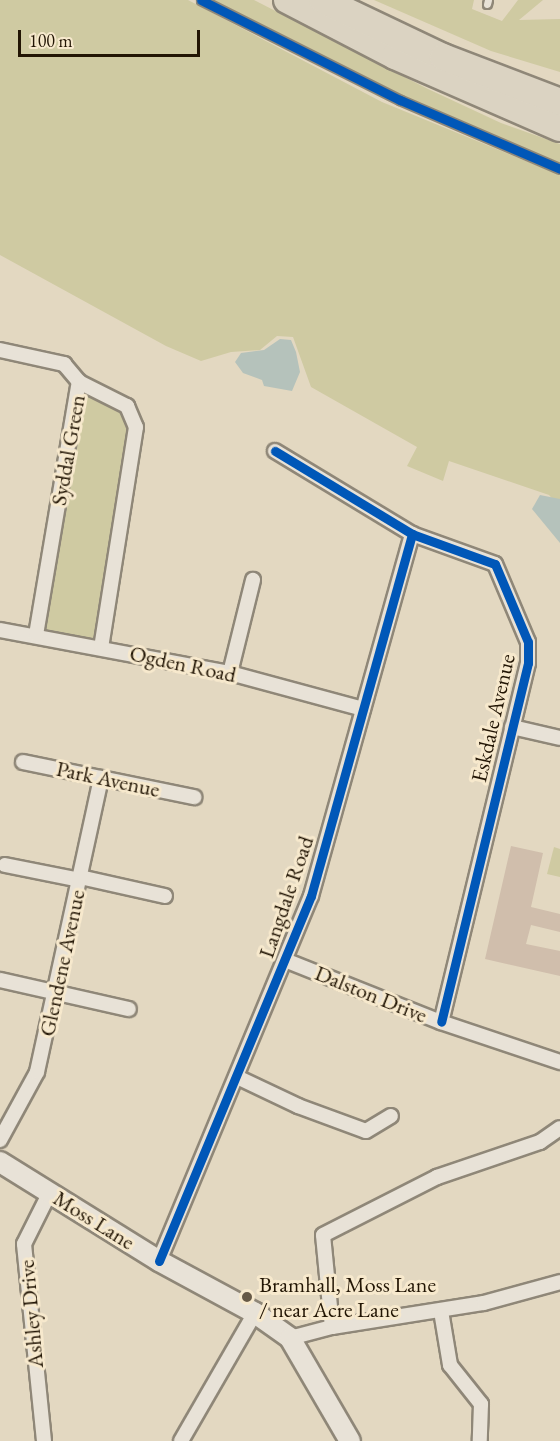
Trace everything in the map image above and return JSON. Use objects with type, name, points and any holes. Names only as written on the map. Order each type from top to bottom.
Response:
[{"type":"highway","points":[[287,0],[395,56],[560,128]]},
{"type":"highway","points":[[323,0],[443,57],[560,102]]},
{"type":"main road","name":"Moss Lane","points":[[0,1162],[159,1261],[255,1313],[290,1338]]},
{"type":"main road","points":[[290,1338],[350,1441]]},
{"type":"street","points":[[0,350],[64,364],[79,382]]},
{"type":"street","name":"Syddal Green","points":[[36,635],[79,382],[127,405],[136,428],[101,647]]},
{"type":"street","name":"Eskdale Avenue","points":[[275,451],[412,534],[490,560],[499,568],[529,652],[441,1022]]},
{"type":"street","name":"Langdale Road","points":[[159,1261],[311,896],[412,534]]},
{"type":"street","points":[[230,673],[253,580]]},
{"type":"street","name":"Ogden Road","points":[[0,630],[101,647],[230,673],[363,709]]},
{"type":"street","points":[[512,727],[560,738]]},
{"type":"street","name":"Park Avenue","points":[[23,762],[194,797]]},
{"type":"street","name":"Glendene Avenue","points":[[0,1140],[32,1086],[55,993],[101,778]]},
{"type":"street","points":[[5,865],[165,896]]},
{"type":"street","name":"Dalston Drive","points":[[285,960],[441,1022],[560,1062]]},
{"type":"street","points":[[0,980],[129,1009]]},
{"type":"street","points":[[237,1077],[298,1106],[366,1131],[391,1116]]},
{"type":"street","points":[[332,1327],[323,1235],[437,1177],[540,1142],[560,1128]]},
{"type":"street","name":"Ashley Drive","points":[[44,1441],[24,1244],[50,1192]]},
{"type":"street","points":[[290,1338],[332,1327],[441,1311],[507,1298],[560,1282]]},
{"type":"street","points":[[441,1311],[450,1365],[481,1404],[480,1441]]},
{"type":"street","points":[[181,1441],[255,1313]]},
{"type":"lane","points":[[201,0],[400,100],[560,169]]},
{"type":"shaded area","points":[[0,0],[188,0],[382,102],[560,175],[560,507],[549,495],[449,461],[443,481],[407,466],[417,447],[311,387],[293,337],[277,336],[260,350],[231,352],[201,361],[166,346],[0,255]]},
{"type":"shaded area","points":[[201,0],[254,0],[428,89],[501,123],[560,144],[560,168],[465,130]]},
{"type":"shaded area","points":[[374,0],[474,0],[472,9],[502,21],[518,0],[543,0],[519,20],[560,19],[560,72],[491,51]]},
{"type":"shaded area","points":[[280,339],[291,340],[296,352],[300,372],[292,391],[264,386],[262,380],[243,373],[235,362],[241,353],[264,350]]},
{"type":"shaded area","points":[[79,382],[133,416],[101,647],[36,635]]},
{"type":"shaded area","points":[[540,495],[560,499],[560,543],[532,509]]},
{"type":"shaded area","points":[[554,847],[560,849],[560,877],[547,874]]},
{"type":"building","points":[[511,846],[543,853],[531,907],[560,914],[560,932],[531,925],[526,944],[560,951],[560,976],[485,959]]},
{"type":"cycle path","points":[[201,0],[400,100],[560,169]]},
{"type":"cycle path","points":[[275,451],[412,534],[495,564],[528,642],[528,663],[441,1022]]},
{"type":"cycle path","points":[[159,1261],[311,896],[412,534]]},
{"type":"place","name":"Bramhall, Moss Lane / near Acre Lane","points":[[247,1297]]}]
